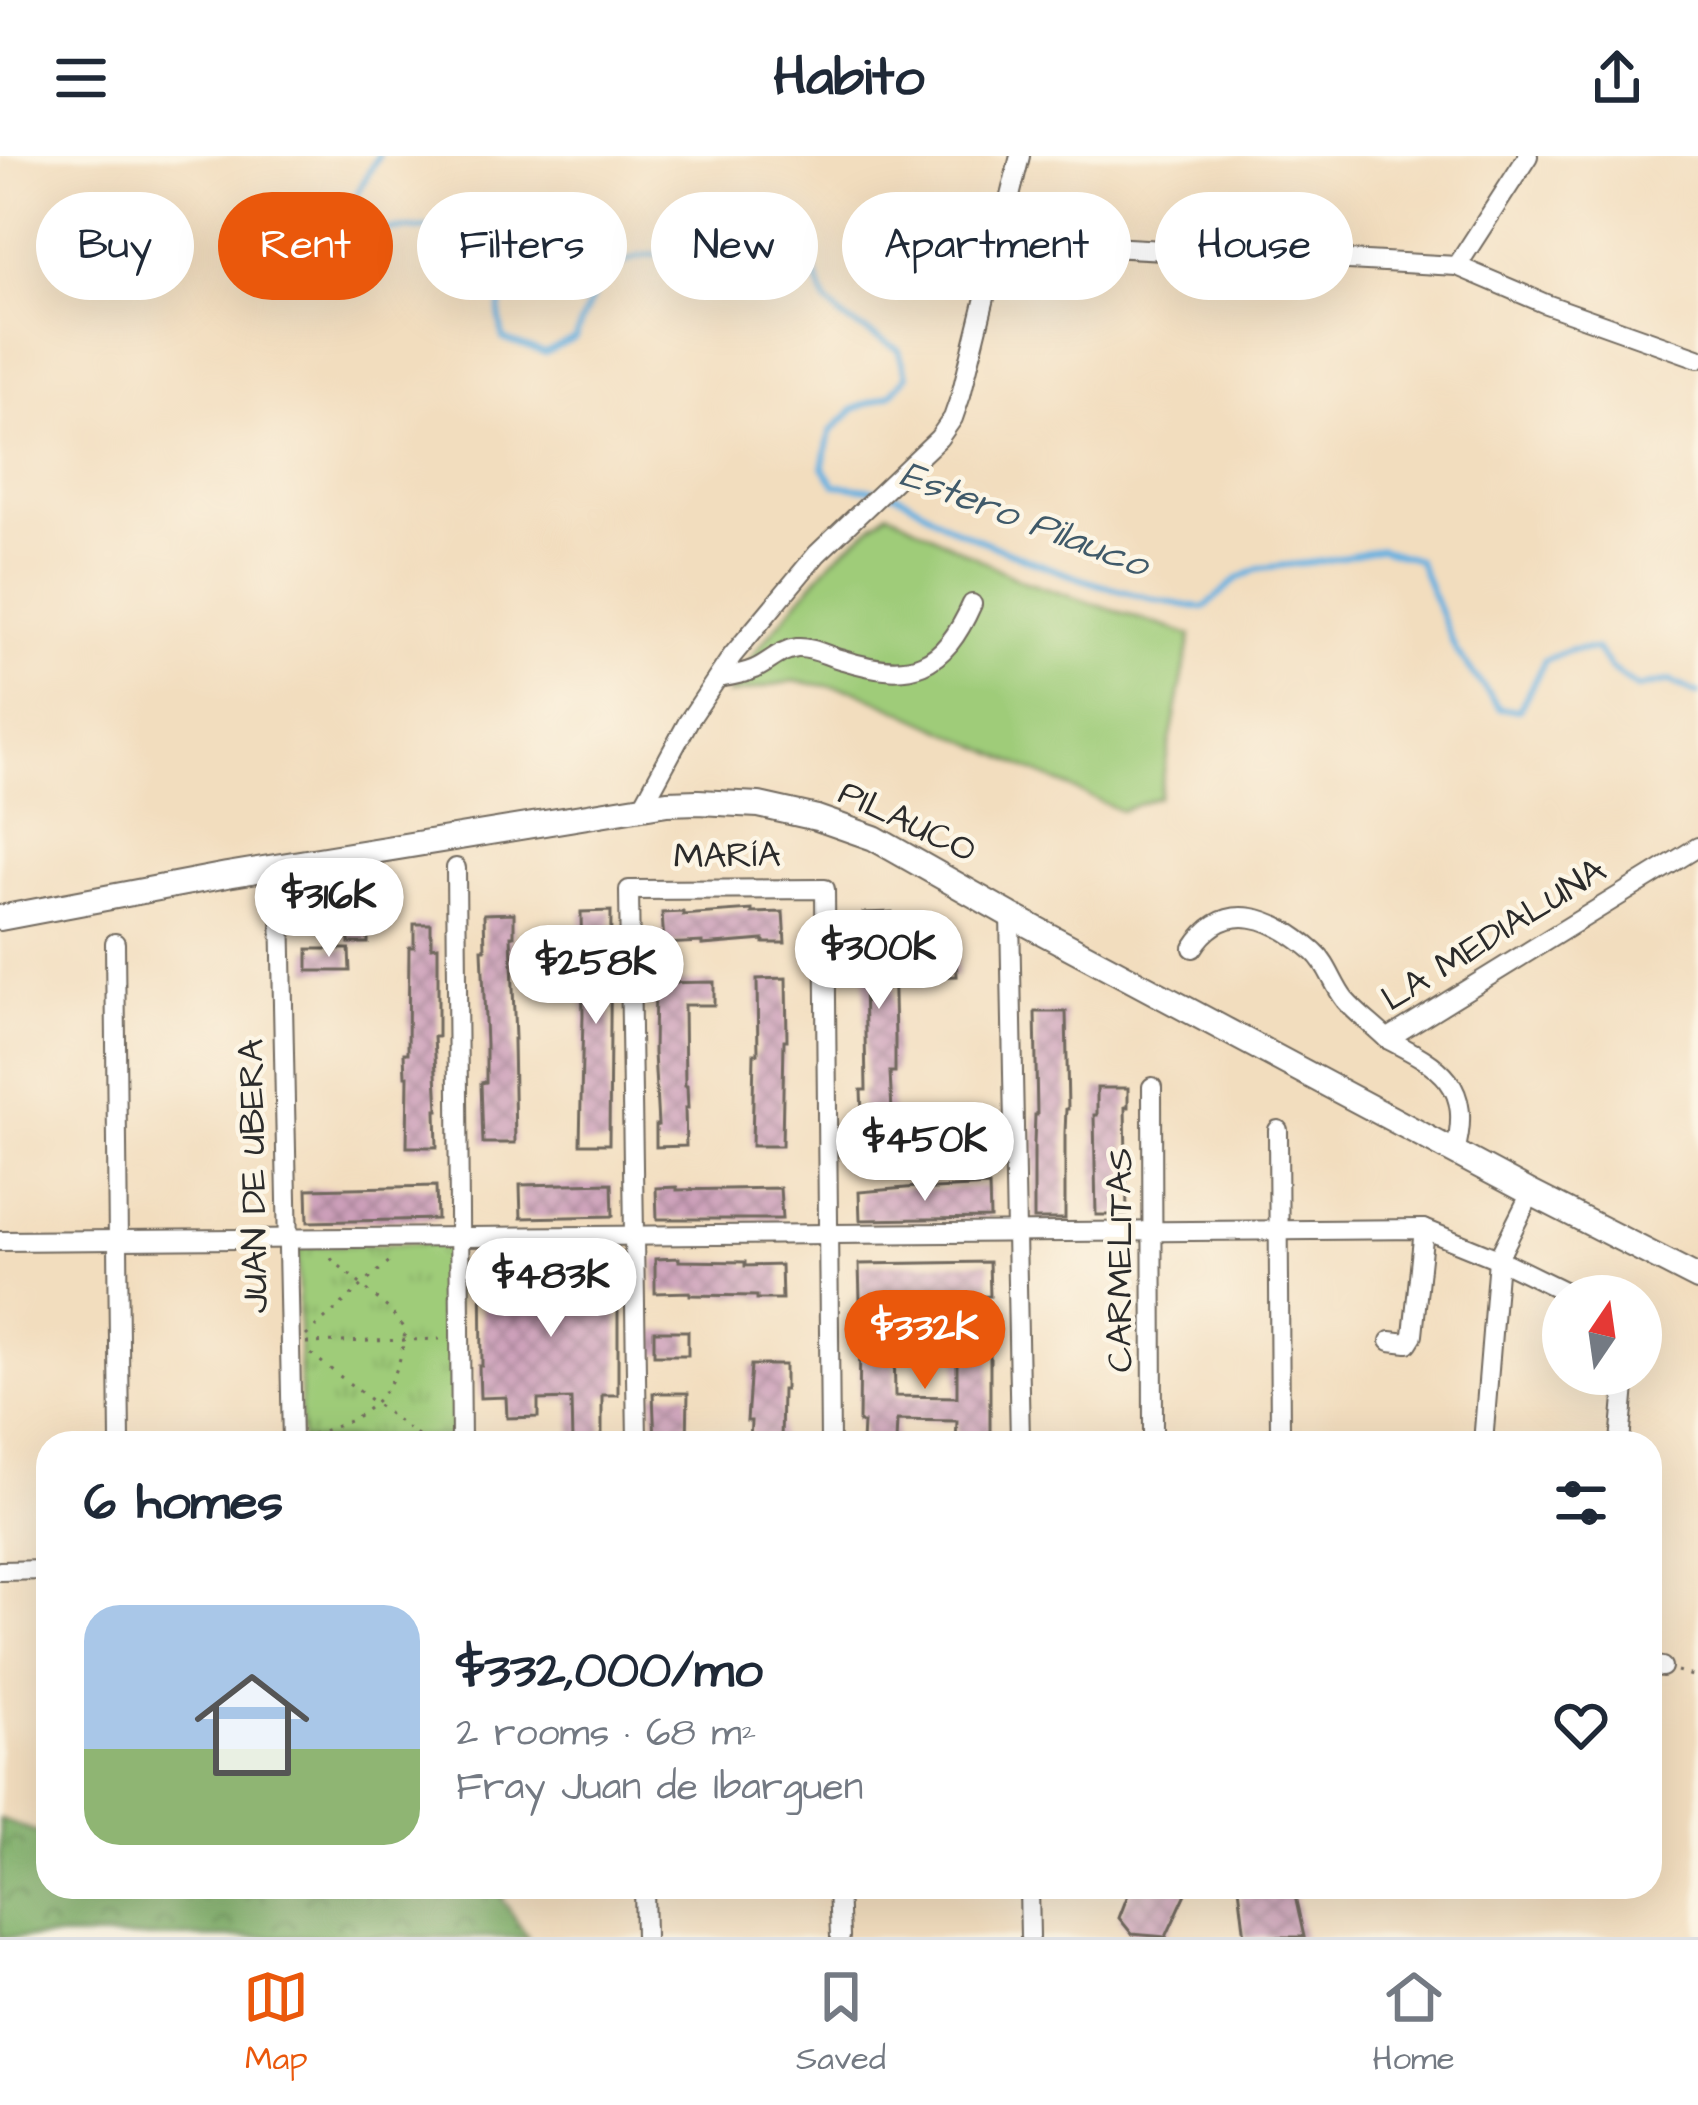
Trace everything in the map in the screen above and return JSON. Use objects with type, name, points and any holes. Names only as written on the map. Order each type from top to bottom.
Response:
[{"type":"main road","name":"PILAUCO","points":[[0,918],[227,875],[642,807],[698,802],[758,805],[818,818],[900,851],[1010,915],[1698,1278]]},
{"type":"street","points":[[1011,192],[1020,156]]},
{"type":"street","points":[[1457,266],[1528,156]]},
{"type":"street","points":[[1131,249],[1457,266],[1546,304],[1698,358]]},
{"type":"street","points":[[642,807],[688,722],[732,656],[817,554],[939,438],[953,418],[985,300]]},
{"type":"street","points":[[718,678],[744,673],[786,651],[804,648],[876,668],[921,668],[956,634],[972,604]]},
{"type":"street","name":"LA MEDIALUNA","points":[[1387,1039],[1698,847]]},
{"type":"street","points":[[456,868],[461,1431]]},
{"type":"street","name":"MARÍA","points":[[636,1235],[629,890],[825,889],[828,1233]]},
{"type":"street","name":"JUAN DE UBERA","points":[[281,907],[292,1431]]},
{"type":"street","points":[[1010,915],[1020,1431]]},
{"type":"street","points":[[1193,948],[1205,928],[1224,918],[1248,916],[1282,929],[1317,954],[1345,999],[1387,1039]]},
{"type":"street","points":[[115,943],[120,1431]]},
{"type":"street","name":"LA MEDIALUNA","points":[[1387,1039],[1430,1061],[1445,1076],[1461,1106],[1455,1152]]},
{"type":"street","name":"CARMELITAS","points":[[1152,1087],[1153,1431]]},
{"type":"street","points":[[1278,1130],[1280,1431]]},
{"type":"street","points":[[1484,1431],[1498,1258],[1531,1192]]},
{"type":"street","points":[[0,1241],[1424,1228],[1542,1280]]},
{"type":"street","points":[[1390,1341],[1408,1343],[1414,1335],[1424,1228]]},
{"type":"street","points":[[828,1233],[830,1431]]},
{"type":"street","points":[[636,1235],[637,1431]]},
{"type":"street","points":[[1621,1431],[1624,1395]]},
{"type":"street","points":[[0,1571],[36,1570]]},
{"type":"street","points":[[644,1899],[645,1937]]},
{"type":"street","points":[[838,1899],[840,1937]]},
{"type":"street","points":[[1029,1899],[1030,1937]]},
{"type":"path","points":[[298,1343],[418,1237]]},
{"type":"path","points":[[324,1253],[362,1284],[405,1330],[403,1355],[390,1384],[374,1404],[343,1426],[326,1431]]},
{"type":"path","points":[[298,1343],[460,1338]]},
{"type":"path","points":[[298,1343],[411,1431]]},
{"type":"green space","points":[[888,512],[1022,581],[1191,635],[1159,797],[1121,811],[855,690],[793,681],[728,695],[756,651],[833,559]]},
{"type":"green space","points":[[454,1243],[457,1431],[301,1431],[298,1246]]},
{"type":"green space","points":[[0,1819],[36,1832],[36,1899],[502,1899],[528,1937],[0,1937]]},
{"type":"building","points":[[374,887],[374,909],[368,909],[368,943],[349,943],[347,888]]},
{"type":"building","points":[[611,911],[609,1144],[580,1144],[581,912]]},
{"type":"building","points":[[783,912],[785,943],[664,944],[662,913]]},
{"type":"building","points":[[892,912],[892,1112],[862,1113],[861,1090],[866,1090],[863,913]]},
{"type":"building","points":[[514,913],[515,1143],[483,1143],[484,914]]},
{"type":"building","points":[[414,924],[431,924],[431,947],[438,946],[437,1147],[407,1147],[404,1053],[408,1053],[409,947],[414,947]]},
{"type":"building","points":[[308,949],[349,949],[350,971],[308,971]]},
{"type":"building","points":[[956,954],[957,976],[927,977],[927,955]]},
{"type":"building","points":[[786,978],[782,1146],[752,1146],[757,979]]},
{"type":"building","points":[[714,982],[714,1005],[684,1005],[686,1146],[656,1147],[655,983]]},
{"type":"building","points":[[1035,1012],[1066,1012],[1065,1219],[1034,1219]]},
{"type":"building","points":[[1097,1088],[1128,1088],[1127,1215],[1096,1215]]},
{"type":"building","points":[[989,1123],[990,1145],[960,1146],[960,1124]]},
{"type":"building","points":[[612,1183],[613,1216],[521,1218],[520,1185]]},
{"type":"building","points":[[436,1186],[437,1219],[308,1222],[307,1189]]},
{"type":"building","points":[[989,1186],[990,1218],[860,1220],[859,1192]]},
{"type":"building","points":[[656,1188],[780,1188],[782,1219],[657,1219]]},
{"type":"building","points":[[655,1259],[781,1265],[782,1299],[655,1293]]},
{"type":"building","points":[[989,1262],[990,1296],[860,1299],[859,1264]]},
{"type":"building","points":[[481,1264],[618,1264],[618,1395],[602,1395],[602,1431],[572,1431],[571,1399],[538,1400],[538,1417],[507,1418],[506,1397],[480,1398]]},
{"type":"building","points":[[654,1331],[688,1331],[688,1355],[654,1355]]},
{"type":"building","points":[[957,1332],[990,1333],[990,1431],[957,1431],[957,1421],[897,1420],[897,1431],[863,1431],[860,1336],[894,1337],[895,1396],[957,1397]]},
{"type":"building","points":[[751,1365],[785,1365],[781,1431],[751,1431],[751,1421],[747,1421]]},
{"type":"building","points":[[653,1393],[688,1393],[687,1431],[655,1431]]},
{"type":"building","points":[[1126,1899],[1183,1899],[1166,1937],[1132,1934],[1119,1918]]},
{"type":"building","points":[[1240,1899],[1296,1899],[1304,1937],[1245,1937]]},
{"type":"waterway","name":"Estero Pilauco","points":[[378,156],[357,194],[353,224],[371,231],[432,228],[458,211],[512,223],[580,209],[594,226],[576,253],[557,268],[504,288],[499,313],[503,339],[545,353],[575,338],[608,275],[635,258],[673,257],[719,271],[784,258],[812,264],[825,301],[844,319],[898,349],[907,376],[890,395],[854,409],[830,432],[823,467],[835,485],[877,490]]},
{"type":"waterway","name":"Estero Pilauco","points":[[890,493],[955,529],[1046,566],[1109,588],[1204,608],[1237,579],[1260,568],[1380,549],[1418,560],[1456,651],[1500,709],[1519,710],[1545,660],[1570,650],[1596,649],[1610,668],[1637,688],[1670,681],[1698,694]]}]
